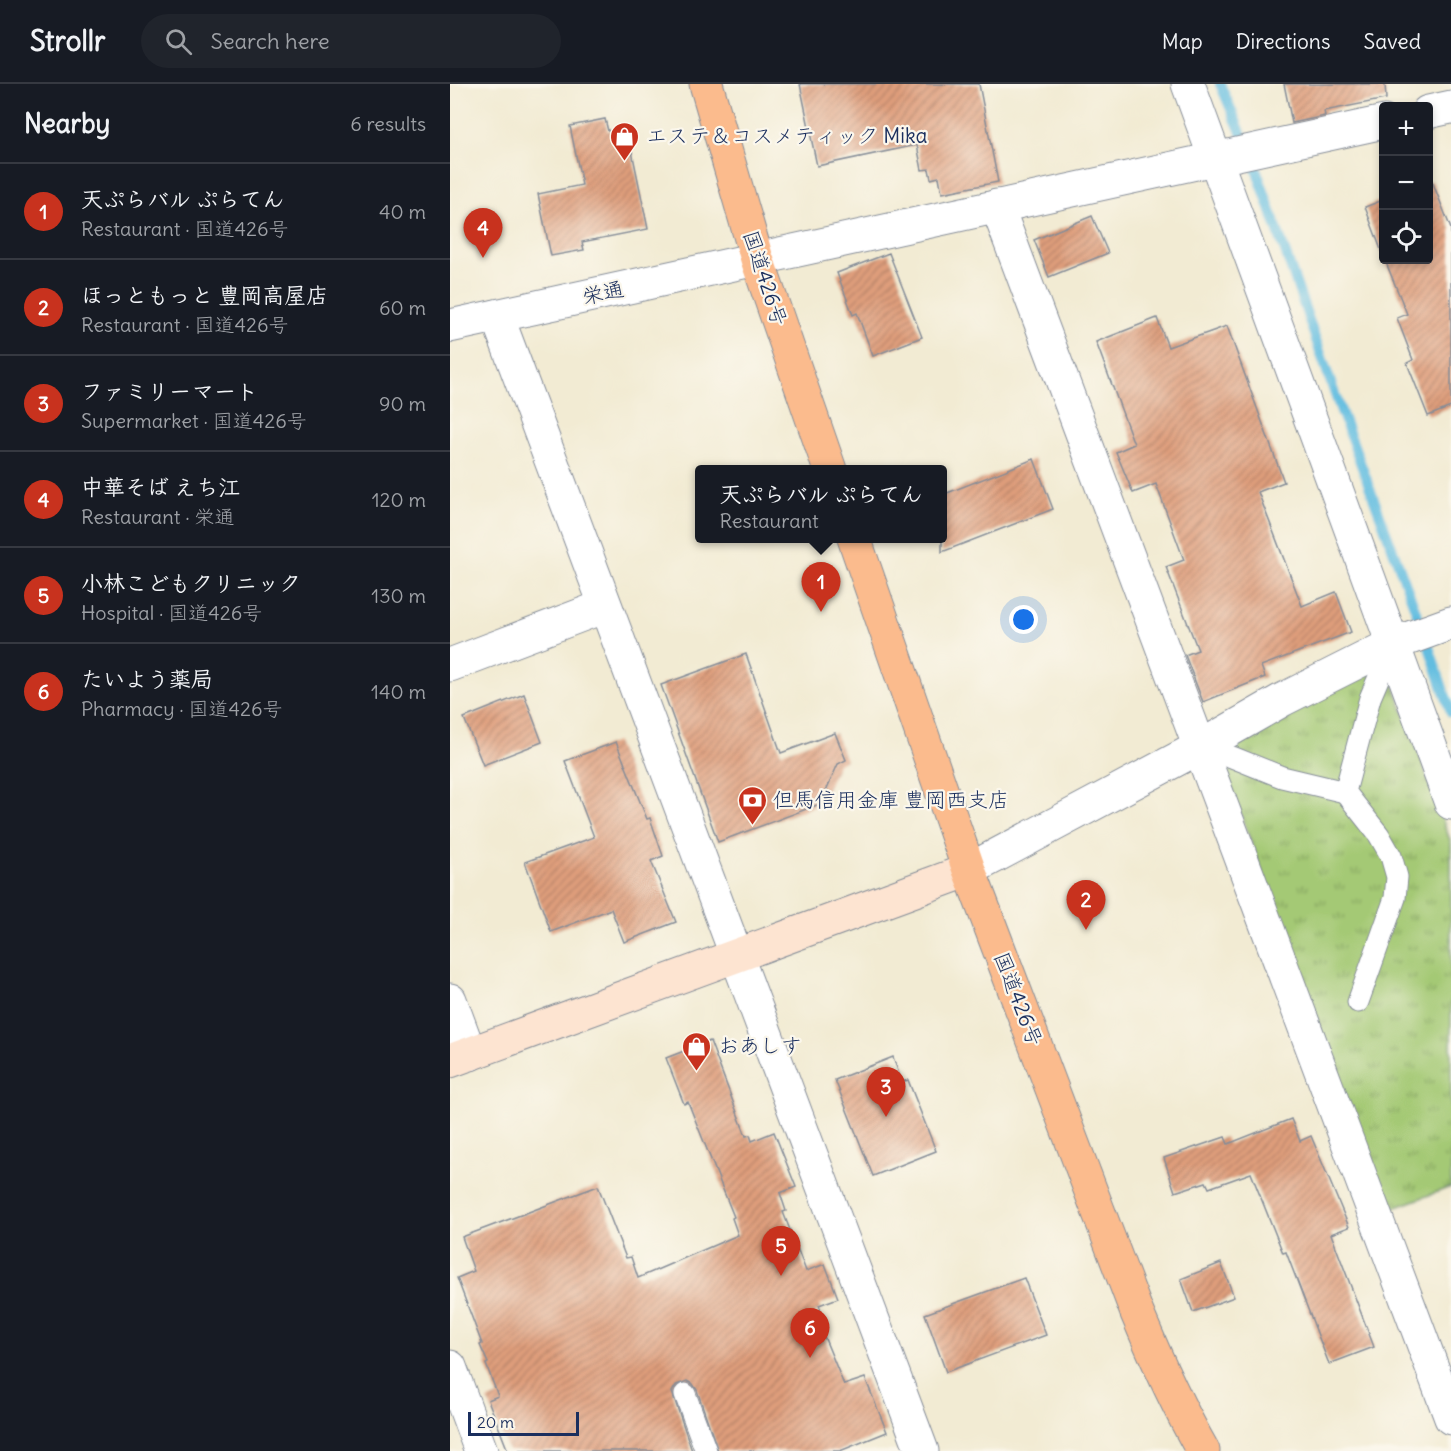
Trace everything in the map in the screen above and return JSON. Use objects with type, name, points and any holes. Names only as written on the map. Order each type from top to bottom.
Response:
[{"type":"highway","name":"国道426号","points":[[706,84],[757,259],[828,465]]},
{"type":"highway","name":"国道426号","points":[[856,543],[969,870],[1137,1313],[1158,1365],[1203,1451]]},
{"type":"street","points":[[1188,84],[1220,158],[1397,643],[1451,803]]},
{"type":"street","points":[[1433,111],[1451,106]]},
{"type":"street","name":"栄通","points":[[450,326],[1379,123]]},
{"type":"street","points":[[997,207],[1451,1418]]},
{"type":"street","points":[[497,316],[922,1451]]},
{"type":"street","points":[[450,665],[605,606]]},
{"type":"street","points":[[450,1000],[460,1057],[969,870],[1200,747],[1282,700],[1397,643],[1449,624]]},
{"type":"street","points":[[450,1367],[481,1451]]},
{"type":"lane","points":[[1345,792],[1370,698],[1397,643]]},
{"type":"lane","points":[[1200,747],[1282,777],[1345,792],[1379,835],[1391,856],[1397,877],[1395,898],[1358,1002]]},
{"type":"lane","points":[[685,1394],[706,1451]]},
{"type":"green space","points":[[1369,667],[1391,677],[1451,843],[1451,1187],[1386,1211],[1224,768],[1230,745]]},
{"type":"building","points":[[800,84],[979,84],[998,182],[942,193],[939,177],[931,179],[929,169],[922,170],[917,145],[817,166]]},
{"type":"building","points":[[1284,84],[1385,84],[1386,99],[1324,111],[1325,116],[1292,123]]},
{"type":"building","points":[[605,119],[608,131],[627,127],[648,229],[582,242],[584,250],[551,256],[538,194],[582,185],[570,126]]},
{"type":"building","points":[[1433,184],[1451,229],[1451,407],[1428,416],[1407,363],[1413,360],[1397,318],[1407,314],[1387,264],[1433,264]]},
{"type":"building","points":[[1379,202],[1379,244],[1365,207]]},
{"type":"building","points":[[1092,216],[1108,253],[1049,277],[1034,240]]},
{"type":"building","points":[[889,253],[922,337],[873,356],[857,313],[853,315],[837,273]]},
{"type":"building","points":[[1157,318],[1168,347],[1227,326],[1284,482],[1258,492],[1302,606],[1336,592],[1351,632],[1261,666],[1265,677],[1203,702],[1185,655],[1198,650],[1166,567],[1184,560],[1156,484],[1133,493],[1116,452],[1134,444],[1096,342]]},
{"type":"building","points":[[1034,459],[1053,509],[942,552],[942,543],[947,543],[947,493]]},
{"type":"building","points":[[746,654],[781,753],[835,733],[846,760],[838,764],[820,804],[718,842],[661,685]]},
{"type":"building","points":[[524,694],[542,742],[483,765],[464,718]]},
{"type":"building","points":[[616,742],[647,819],[650,818],[663,856],[651,861],[676,922],[624,942],[611,909],[551,932],[525,862],[594,837],[565,761]]},
{"type":"building","points":[[710,1041],[746,1136],[750,1135],[752,1141],[774,1132],[796,1187],[780,1193],[786,1211],[783,1212],[806,1271],[825,1264],[838,1298],[819,1305],[821,1310],[814,1312],[844,1385],[865,1378],[887,1432],[840,1451],[718,1451],[697,1390],[687,1381],[676,1385],[672,1392],[692,1451],[508,1451],[488,1400],[498,1396],[480,1345],[482,1344],[457,1278],[474,1271],[462,1237],[598,1186],[626,1258],[631,1257],[638,1278],[738,1235],[732,1218],[734,1217],[688,1102],[684,1104],[666,1058]]},
{"type":"building","points":[[893,1057],[902,1082],[908,1080],[936,1151],[873,1176],[835,1080]]},
{"type":"building","points":[[1291,1119],[1300,1141],[1311,1136],[1349,1227],[1331,1234],[1374,1347],[1329,1364],[1286,1252],[1283,1253],[1251,1173],[1209,1188],[1206,1182],[1175,1192],[1164,1158],[1225,1137],[1228,1144]]},
{"type":"building","points":[[1221,1263],[1234,1297],[1193,1312],[1181,1279]]},
{"type":"building","points":[[1024,1278],[1046,1335],[946,1372],[925,1314]]},
{"type":"waterway","points":[[1220,84],[1253,160],[1338,403],[1427,641],[1451,712]]},
{"type":"place","name":"エステ＆コスメティック Mika","points":[[625,162]]},
{"type":"place","name":"中華そば えち江","points":[[483,258]]},
{"type":"place","name":"天ぷらバル ぷらてん","points":[[821,612]]},
{"type":"place","name":"但馬信用金庫 豊岡西支店","points":[[752,826]]},
{"type":"place","name":"ほっともっと 豊岡高屋店","points":[[1086,930]]},
{"type":"place","name":"おあしす","points":[[697,1072]]},
{"type":"place","name":"ファミリーマート","points":[[886,1117]]},
{"type":"place","name":"小林こどもクリニック","points":[[781,1276]]},
{"type":"place","name":"たいよう薬局","points":[[810,1358]]}]
